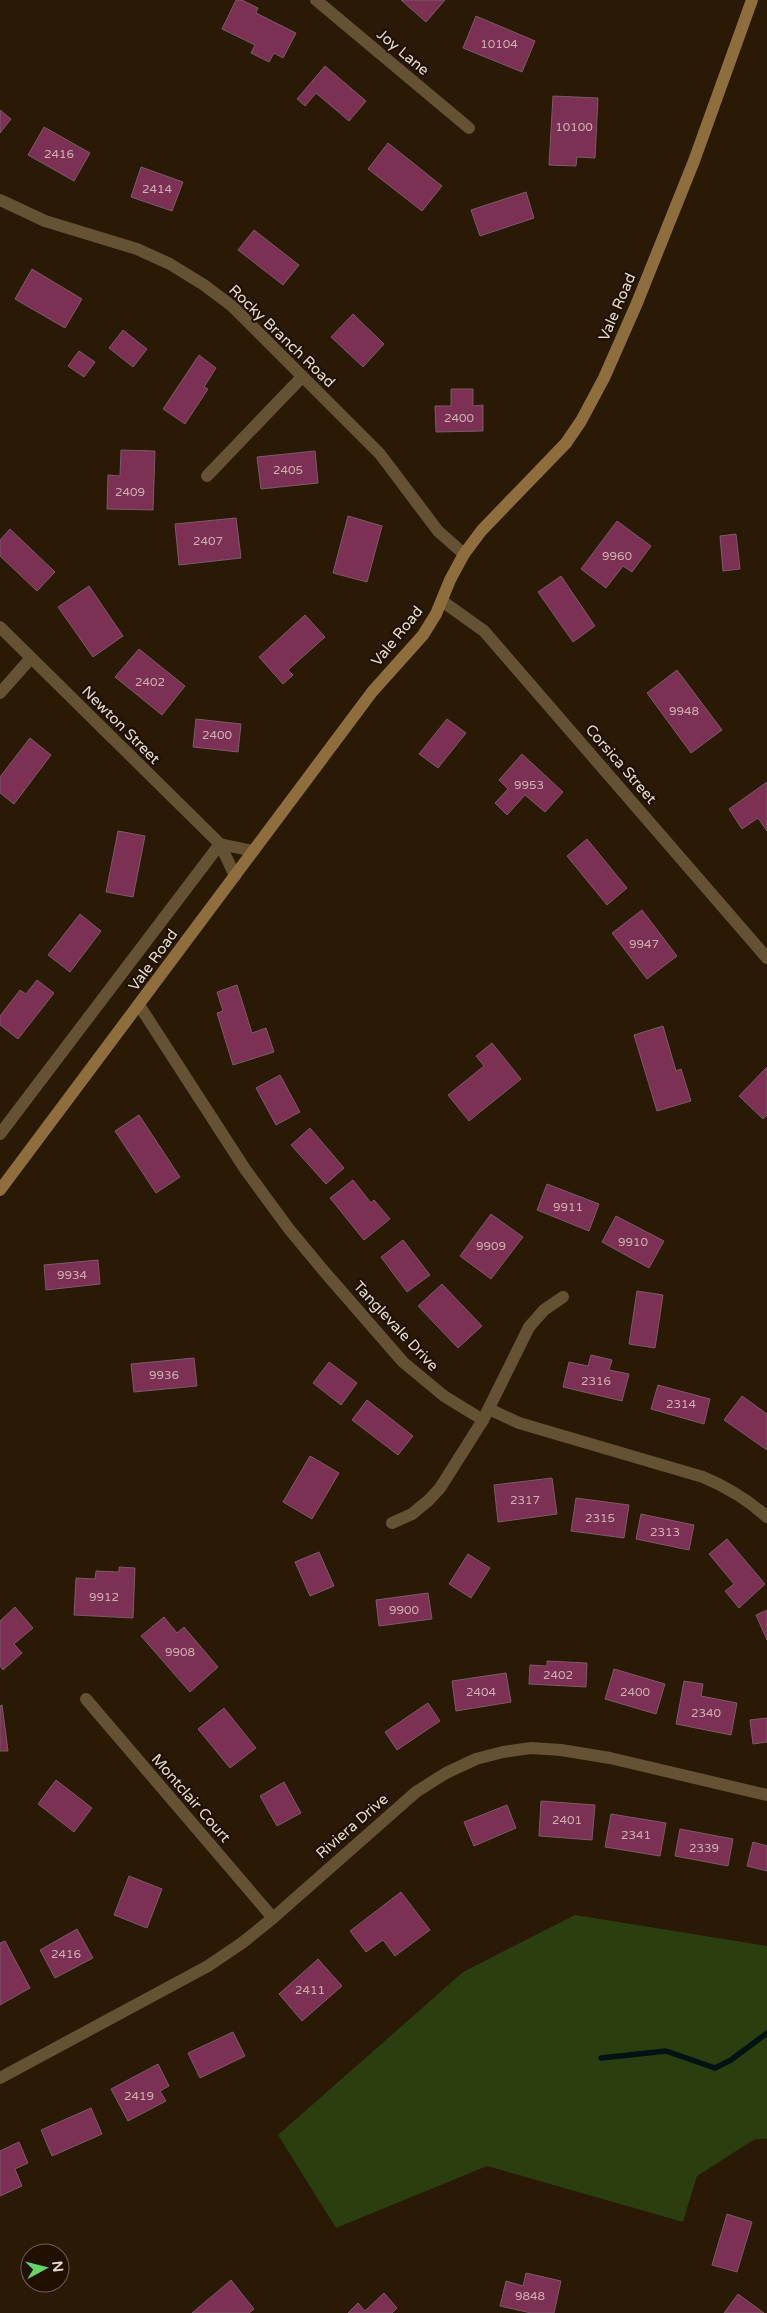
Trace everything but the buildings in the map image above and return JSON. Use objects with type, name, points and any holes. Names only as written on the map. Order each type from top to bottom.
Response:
[{"type":"main road","name":"Vale Road","points":[[0,1190],[372,692],[423,635],[442,601],[450,580],[464,554],[482,530],[566,443],[581,421],[604,378],[694,161],[752,0]]},
{"type":"street","name":"Joy Lane","points":[[316,0],[469,128]]},
{"type":"street","name":"Rocky Branch Road","points":[[0,200],[45,221],[137,249],[170,264],[204,285],[232,306],[380,454],[409,490],[438,531],[464,554]]},
{"type":"street","points":[[207,476],[302,377]]},
{"type":"street","name":"Corsica Street","points":[[442,601],[466,617],[497,645],[767,958]]},
{"type":"street","name":"Newton Street","points":[[0,627],[220,844],[235,876]]},
{"type":"street","points":[[0,693],[31,658]]},
{"type":"street","points":[[0,1134],[220,844],[253,851]]},
{"type":"street","name":"Tanglevale Drive","points":[[139,1006],[245,1169],[289,1229],[402,1362],[444,1396],[486,1414],[703,1477],[723,1485],[746,1499],[767,1517]]},
{"type":"street","points":[[392,1523],[412,1514],[440,1488],[486,1414],[529,1327],[544,1310],[563,1297]]},
{"type":"street","name":"Montclair Court","points":[[86,1699],[273,1918]]},
{"type":"street","name":"Riviera Drive","points":[[0,2078],[208,1966],[242,1943],[273,1918],[416,1792],[446,1773],[476,1759],[531,1748],[580,1753],[767,1795]]},
{"type":"green space","points":[[575,1915],[767,1946],[767,2139],[755,2139],[697,2176],[683,2222],[487,2166],[336,2228],[278,2135],[463,1972]]},
{"type":"waterway","points":[[601,2058],[666,2051],[715,2068],[731,2060],[767,2033]]}]
